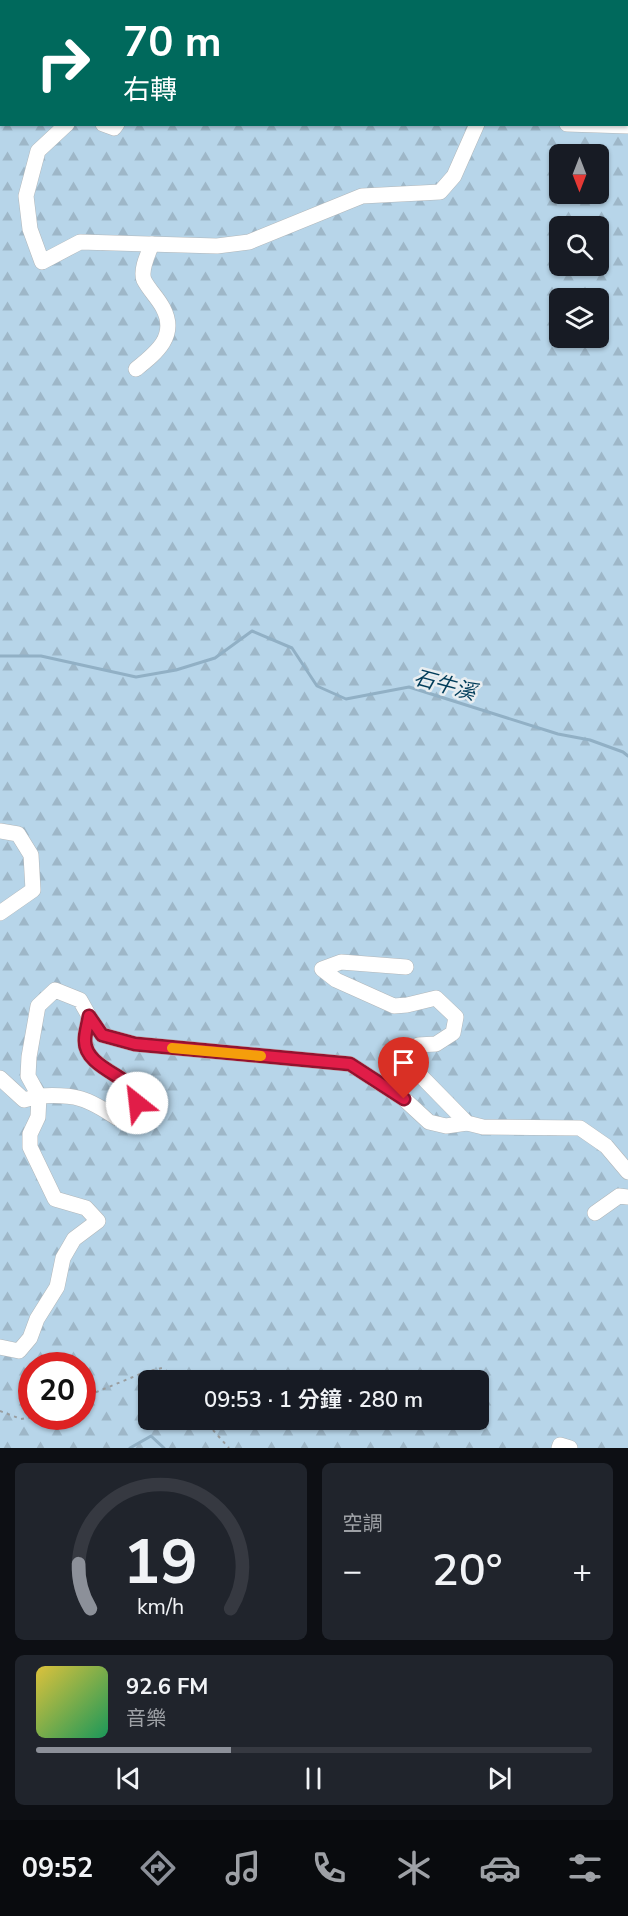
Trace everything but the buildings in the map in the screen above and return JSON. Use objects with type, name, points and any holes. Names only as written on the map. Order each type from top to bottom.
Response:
[{"type":"lane","points":[[65,126],[38,151],[26,196],[30,230],[42,262],[80,242],[217,246],[249,242],[362,196],[440,192],[454,177],[476,126]]},
{"type":"lane","points":[[135,369],[156,354],[168,334],[167,318],[144,279],[144,266],[152,244]]},
{"type":"lane","points":[[0,831],[18,834],[31,855],[33,890],[0,913]]},
{"type":"lane","points":[[405,967],[341,962],[322,969],[336,980],[393,1006],[436,998],[456,1017],[453,1033],[436,1044],[418,1045],[417,1063],[420,1075],[467,1123]]},
{"type":"lane","points":[[0,1347],[20,1351],[30,1338],[37,1319],[57,1287],[63,1258],[74,1239],[98,1221],[86,1208],[55,1198],[30,1147],[30,1134],[38,1117],[39,1096],[28,1076],[28,1057],[38,1006],[55,990],[80,999],[102,1035],[135,1044],[350,1064],[404,1099],[429,1122],[446,1126],[467,1123],[483,1127],[580,1128],[606,1146],[628,1172]]},
{"type":"lane","points":[[0,1078],[24,1100],[39,1096],[64,1095],[92,1102],[117,1118],[129,1116],[137,1103],[137,1091],[129,1082],[93,1061],[84,1042],[89,1016]]},
{"type":"lane","points":[[595,1213],[619,1196],[628,1197]]},
{"type":"lane","points":[[559,1448],[560,1445],[570,1448]]},
{"type":"path","points":[[96,1392],[138,1375]]},
{"type":"path","points":[[0,1411],[18,1418]]},
{"type":"path","points":[[212,1430],[229,1448]]},
{"type":"green space","points":[[0,126],[628,126],[628,1448],[0,1448]]},
{"type":"waterway","name":"石牛溪","points":[[0,656],[41,656],[136,677],[176,670],[215,658],[252,631],[292,648],[317,686],[346,699],[409,687],[558,734],[590,740],[628,756]]},
{"type":"waterway","points":[[130,1448],[151,1436],[164,1448]]},
{"type":"slow traffic","points":[[172,1048],[261,1056]]},
{"type":"route","points":[[137,1103],[137,1091],[129,1082],[93,1061],[84,1042],[89,1016],[102,1035],[135,1044],[350,1064],[404,1099]]}]
